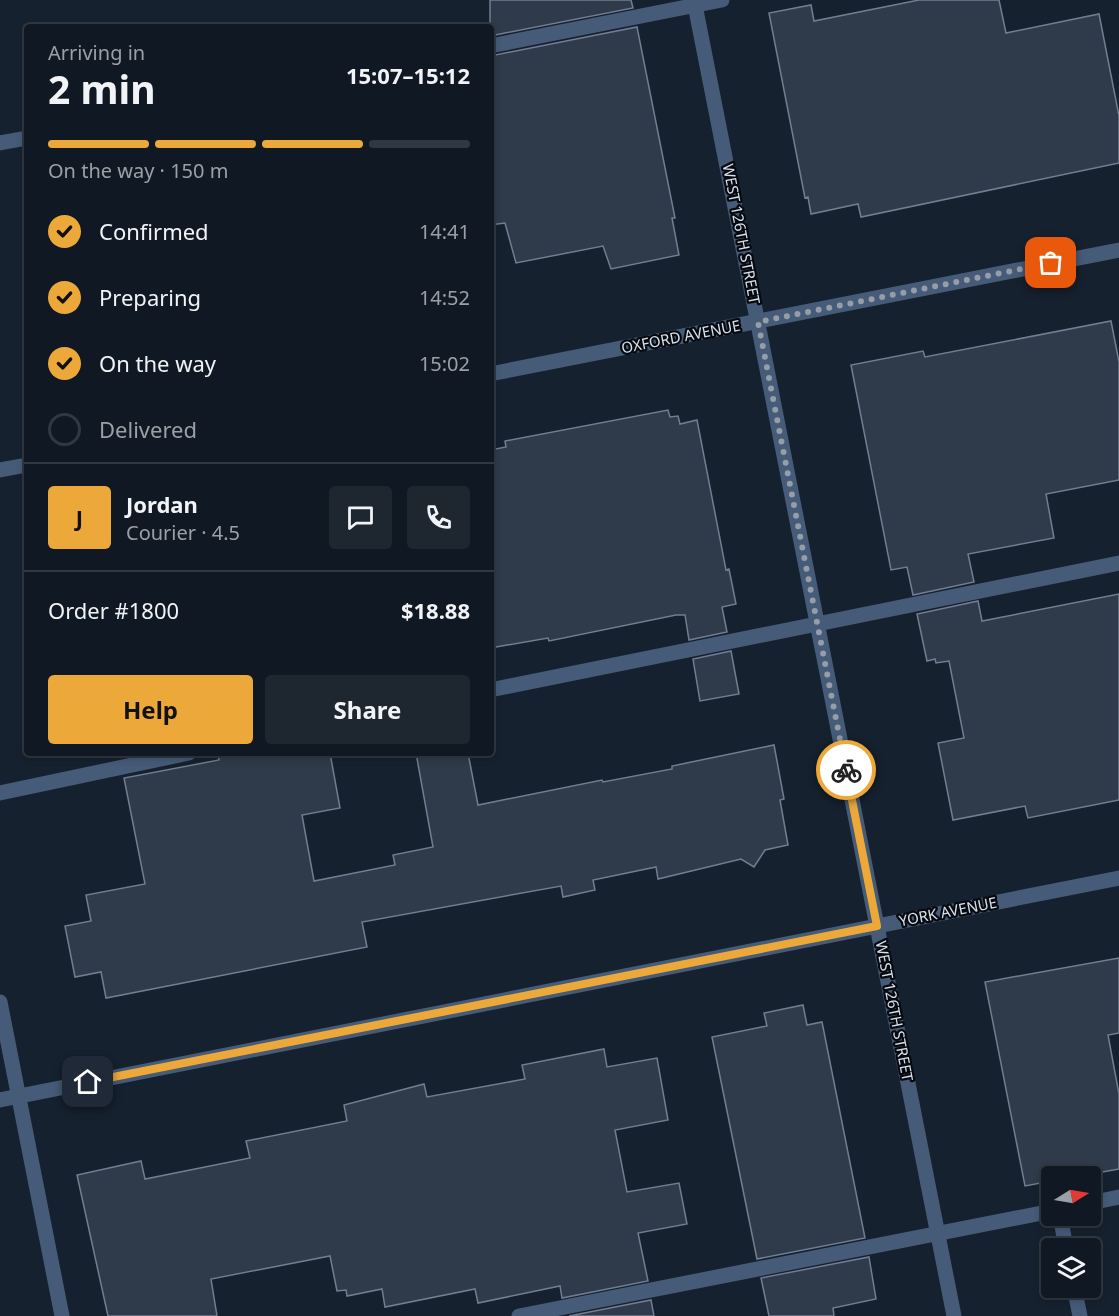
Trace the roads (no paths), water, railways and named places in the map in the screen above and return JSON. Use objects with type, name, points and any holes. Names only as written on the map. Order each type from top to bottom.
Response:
[{"type":"street","points":[[494,45],[695,3],[722,0]]},
{"type":"street","name":"WEST 126TH STREET","points":[[695,3],[954,1316]]},
{"type":"street","points":[[0,143],[24,139]]},
{"type":"street","name":"OXFORD AVENUE","points":[[494,373],[1119,250]]},
{"type":"street","points":[[0,470],[24,466]]},
{"type":"street","points":[[494,689],[817,622],[1119,563]]},
{"type":"street","points":[[0,793],[175,756]]},
{"type":"street","name":"YORK AVENUE","points":[[0,1100],[1119,878]]},
{"type":"street","points":[[0,1002],[62,1316]]},
{"type":"street","points":[[1101,1201],[1119,1197]]},
{"type":"street","points":[[519,1316],[1041,1213]]},
{"type":"street","points":[[1076,1298],[1080,1316]]}]
